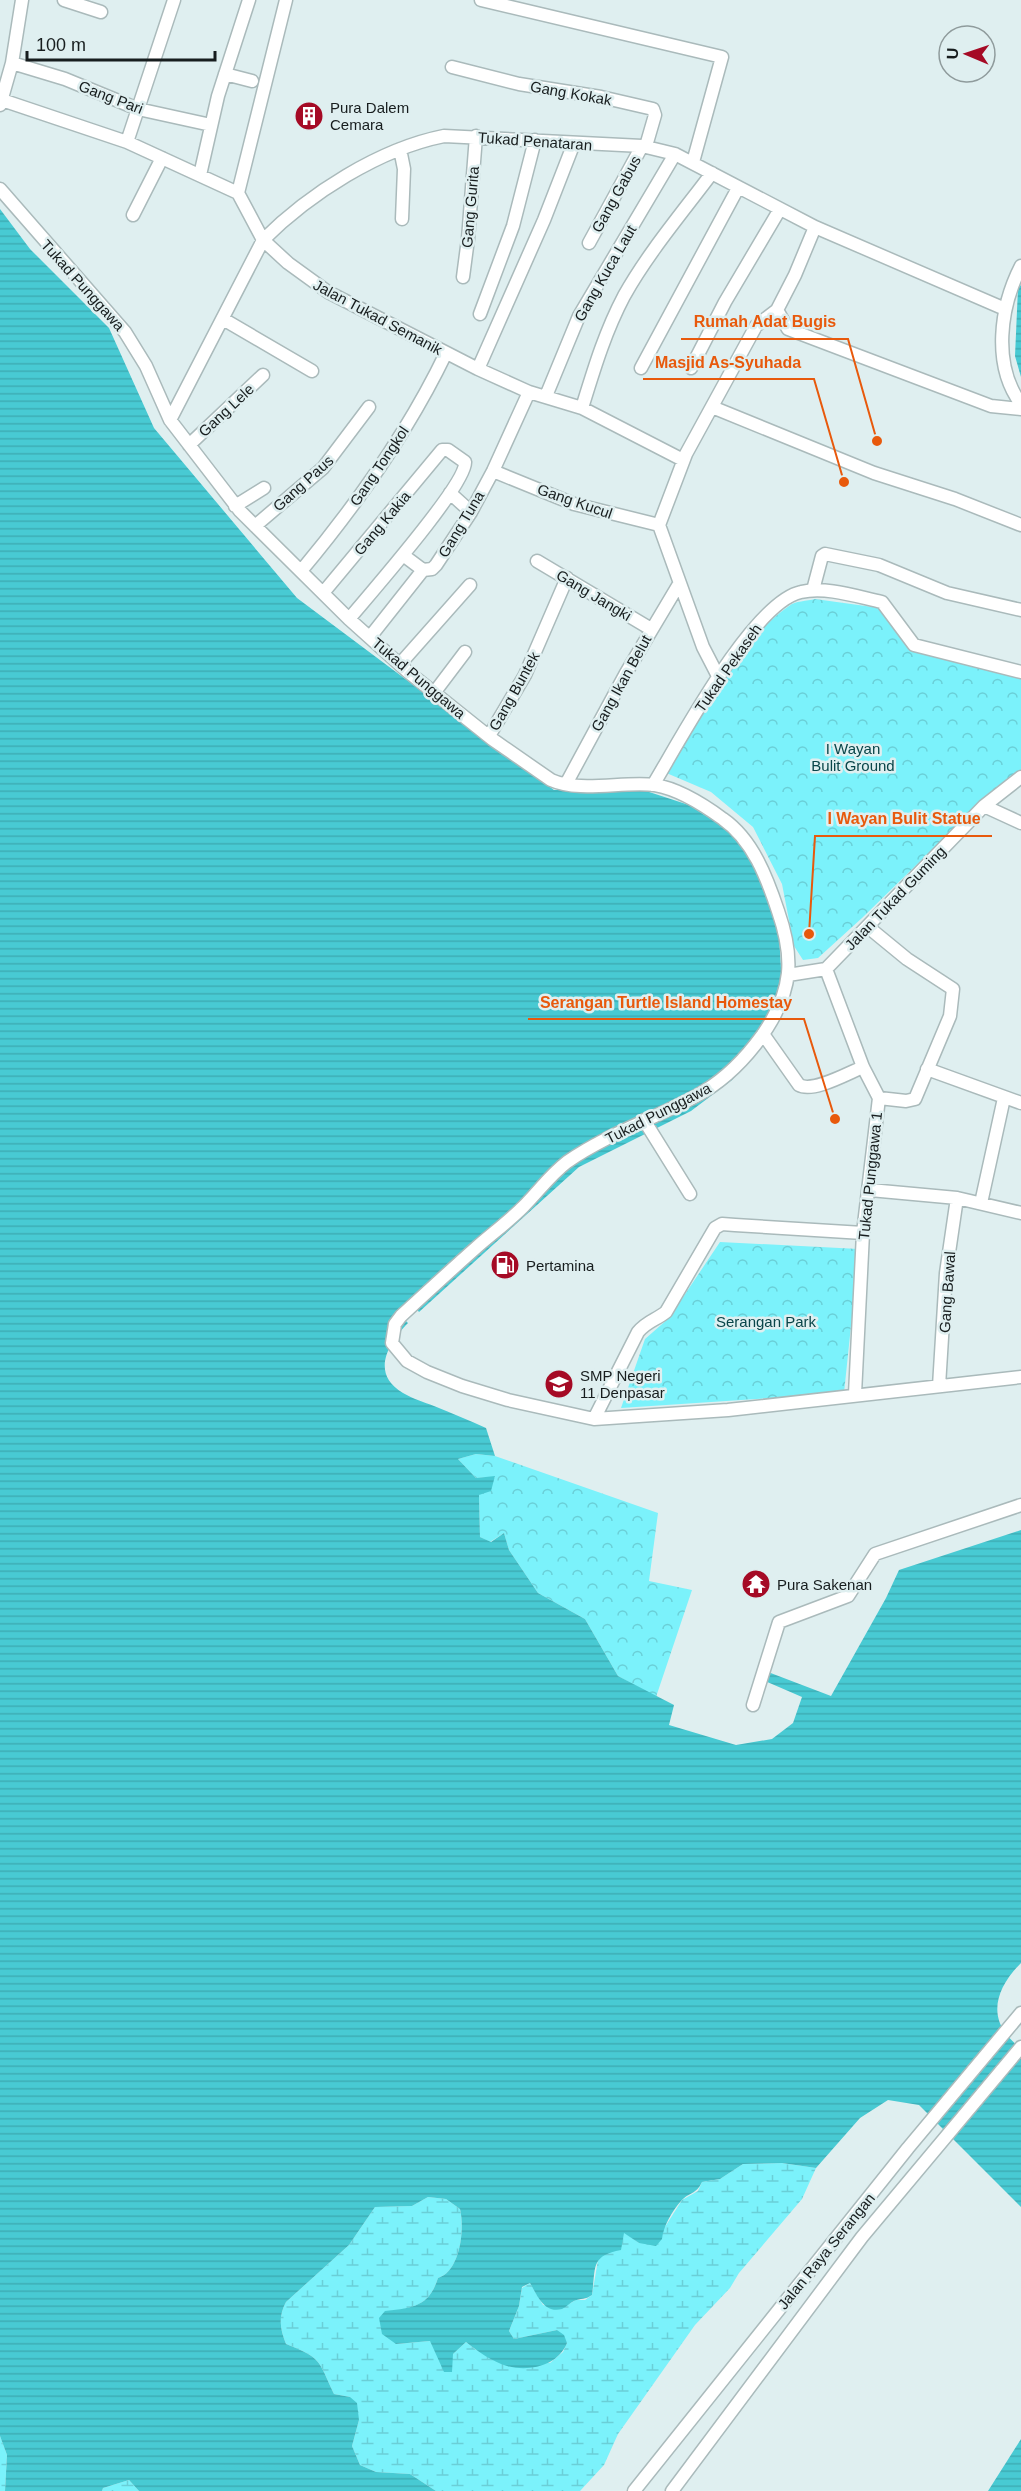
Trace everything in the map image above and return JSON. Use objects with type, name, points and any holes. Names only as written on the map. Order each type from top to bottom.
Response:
[{"type":"street","points":[[22,0],[12,63],[1,103],[127,142],[238,193],[286,0]]},
{"type":"street","points":[[64,0],[101,12]]},
{"type":"street","points":[[127,142],[174,0]]},
{"type":"street","points":[[200,175],[225,74],[249,0]]},
{"type":"street","points":[[481,0],[722,57],[693,162]]},
{"type":"street","name":"Gang Pari","points":[[12,63],[65,79],[138,109],[211,125]]},
{"type":"street","name":"Gang Kokak","points":[[452,67],[519,84],[601,97],[653,110],[654,117],[644,146]]},
{"type":"street","points":[[225,74],[252,81]]},
{"type":"street","name":"Tukad Penataran","points":[[170,420],[263,240],[310,198],[400,149],[423,140],[444,136],[644,146],[675,154],[815,227],[1005,309]]},
{"type":"street","name":"Gang Gurita","points":[[463,277],[476,136]]},
{"type":"street","points":[[480,314],[513,226],[535,140]]},
{"type":"street","points":[[478,369],[574,143]]},
{"type":"street","name":"Gang Gabus","points":[[589,243],[644,146]]},
{"type":"street","points":[[400,149],[404,169],[402,219]]},
{"type":"street","name":"Gang Kuca Laut","points":[[546,396],[579,316],[675,154]]},
{"type":"street","points":[[133,215],[162,158]]},
{"type":"street","points":[[582,408],[607,332],[625,296],[646,263],[712,173]]},
{"type":"street","points":[[641,368],[738,188]]},
{"type":"street","name":"Tukad Punggawa","points":[[0,189],[126,332],[146,366],[170,420],[189,445],[255,526],[349,619],[434,693],[547,777],[566,784],[653,785],[691,799],[724,819],[748,845],[766,876],[789,953],[788,975],[777,1007],[764,1034],[736,1067],[717,1083],[568,1162],[547,1180],[523,1207],[401,1316],[395,1324],[393,1334],[392,1343],[396,1351],[407,1361],[427,1372],[462,1386],[508,1400],[594,1419],[728,1410],[1021,1377]]},
{"type":"street","name":"Jalan Tukad Semanik","points":[[238,193],[263,240],[288,263],[328,292],[446,354],[529,392],[582,408],[683,460]]},
{"type":"street","points":[[690,368],[725,302],[780,209]]},
{"type":"street","points":[[719,678],[679,584],[659,525],[683,460],[756,326],[777,310],[815,227]]},
{"type":"street","points":[[1021,266],[1011,286],[1005,309],[1004,366],[1012,392],[1021,404]]},
{"type":"street","points":[[777,310],[788,329],[992,406],[1021,409]]},
{"type":"street","points":[[223,319],[312,370]]},
{"type":"street","name":"Gang Tongkol","points":[[301,571],[382,465],[426,396],[446,354]]},
{"type":"street","name":"Gang Lele","points":[[189,445],[263,375]]},
{"type":"street","name":"Gang Tuna","points":[[370,637],[423,570],[432,569],[436,565],[471,512],[493,471],[529,392]]},
{"type":"street","name":"Gang Paus","points":[[255,526],[323,468],[369,407]]},
{"type":"street","points":[[712,407],[874,473],[955,499],[1021,525]]},
{"type":"street","name":"Gang Kakia","points":[[323,593],[422,477],[441,451],[448,450],[466,464],[450,493]]},
{"type":"street","name":"Gang Kucul","points":[[493,471],[574,504],[659,525]]},
{"type":"street","points":[[235,506],[264,488]]},
{"type":"street","points":[[349,619],[403,555],[450,493],[471,512]]},
{"type":"street","points":[[1021,610],[947,593],[879,565],[825,554],[822,556],[813,590],[882,602],[914,645],[1021,672]]},
{"type":"street","points":[[403,555],[423,570]]},
{"type":"street","name":"Gang Jangki","points":[[537,561],[651,629]]},
{"type":"street","name":"Gang Buntek","points":[[489,736],[525,675],[567,578]]},
{"type":"street","name":"Gang Ikan Belut","points":[[566,784],[651,629],[679,584]]},
{"type":"street","points":[[400,664],[470,585]]},
{"type":"street","name":"Tukad Pekaseh","points":[[653,785],[743,643],[772,610],[794,594],[813,590]]},
{"type":"street","points":[[434,693],[465,652]]},
{"type":"street","name":"Jalan Tukad Guming","points":[[826,969],[984,806],[1021,777]]},
{"type":"street","points":[[984,806],[1021,823]]},
{"type":"street","points":[[867,927],[907,959],[953,989],[950,1016],[918,1094],[911,1101],[879,1098]]},
{"type":"street","points":[[788,975],[826,969]]},
{"type":"street","name":"Tukad Punggawa 1","points":[[826,969],[863,1066],[879,1098],[864,1233],[855,1394]]},
{"type":"street","points":[[764,1034],[799,1085],[804,1088],[818,1085],[863,1066]]},
{"type":"street","points":[[927,1069],[1021,1103]]},
{"type":"street","points":[[981,1203],[1004,1098]]},
{"type":"street","points":[[644,1120],[690,1194]]},
{"type":"street","points":[[870,1190],[957,1198],[1021,1213]]},
{"type":"street","name":"Gang Bawal","points":[[939,1386],[946,1274],[957,1198]]},
{"type":"street","points":[[594,1419],[638,1332],[646,1321],[658,1318],[666,1312],[715,1228],[722,1224],[864,1233]]},
{"type":"street","points":[[753,1705],[779,1622],[848,1596],[875,1554],[1021,1505]]},
{"type":"street","name":"Jalan Raya Serangan","points":[[634,2491],[908,2148],[1021,2013]]},
{"type":"street","name":"Jalan Raya Serangan","points":[[672,2491],[879,2217],[1021,2047]]},
{"type":"street","points":[[863,2204],[879,2217]]},
{"type":"green space","name":"I Wayan Bulit Ground","points":[[815,599],[880,608],[911,650],[1021,678],[1021,770],[982,801],[818,958],[803,960],[794,946],[782,884],[753,827],[711,792],[664,772],[720,683],[754,639],[771,620],[792,604]]},
{"type":"green space","name":"Serangan Park","points":[[720,1242],[859,1249],[844,1393],[621,1408],[645,1339],[669,1318]]},
{"type":"green space","points":[[476,1454],[495,1456],[658,1513],[649,1581],[692,1590],[656,1697],[618,1676],[585,1619],[538,1593],[509,1550],[504,1533],[490,1542],[480,1537],[479,1495],[495,1477],[476,1478],[458,1459]]},
{"type":"green space","points":[[782,2163],[816,2168],[802,2199],[739,2273],[730,2288],[695,2325],[618,2434],[604,2465],[580,2491],[436,2491],[410,2474],[376,2472],[360,2465],[352,2446],[359,2420],[350,2397],[334,2394],[318,2362],[306,2353],[286,2344],[284,2339],[281,2318],[286,2302],[349,2245],[375,2207],[412,2206],[428,2197],[446,2199],[460,2209],[462,2227],[459,2249],[451,2268],[438,2278],[430,2295],[411,2307],[385,2312],[396,2344],[430,2341],[453,2354],[466,2342],[476,2350],[550,2363],[563,2352],[567,2343],[557,2330],[514,2339],[509,2331],[519,2306],[522,2288],[530,2283],[543,2305],[560,2309],[576,2300],[585,2300],[592,2295],[598,2260],[624,2232],[639,2243],[663,2230],[682,2200],[698,2191],[702,2182],[720,2179],[743,2164]]},
{"type":"green space","points":[[0,2436],[7,2455],[5,2491],[0,2491]]},
{"type":"green space","points":[[129,2480],[139,2491],[102,2491],[103,2488]]},
{"type":"shaded area","points":[[0,209],[30,249],[109,328],[154,428],[297,598],[554,790],[640,789],[689,805],[742,839],[767,898],[779,935],[783,1001],[763,1043],[732,1080],[691,1111],[579,1167],[419,1312],[415,1307],[403,1318],[408,1323],[389,1349],[385,1368],[387,1377],[393,1385],[411,1397],[486,1428],[495,1456],[476,1454],[458,1459],[476,1478],[495,1476],[491,1491],[479,1495],[480,1537],[491,1542],[504,1533],[509,1550],[538,1593],[585,1619],[618,1676],[674,1705],[669,1725],[736,1745],[772,1739],[793,1723],[802,1697],[765,1681],[768,1672],[831,1696],[886,1598],[899,1570],[1021,1530],[1021,1963],[1004,1985],[997,2007],[1002,2028],[1021,2048],[1021,2207],[919,2105],[888,2100],[860,2118],[816,2168],[782,2163],[743,2164],[720,2179],[702,2182],[697,2189],[684,2198],[671,2214],[662,2239],[656,2246],[639,2243],[624,2233],[621,2250],[604,2256],[596,2264],[590,2297],[574,2301],[556,2310],[550,2309],[538,2298],[530,2283],[522,2287],[519,2306],[509,2331],[514,2339],[557,2330],[564,2335],[567,2343],[563,2351],[550,2362],[524,2368],[507,2366],[485,2356],[466,2342],[453,2354],[452,2372],[444,2372],[430,2341],[396,2344],[382,2334],[379,2318],[385,2311],[411,2307],[424,2300],[430,2295],[438,2278],[451,2268],[456,2259],[461,2238],[460,2209],[446,2199],[428,2197],[412,2206],[375,2207],[349,2245],[286,2302],[281,2318],[282,2333],[286,2344],[306,2353],[318,2362],[334,2394],[350,2397],[357,2403],[359,2420],[352,2446],[360,2465],[376,2472],[410,2474],[436,2491],[139,2491],[129,2480],[103,2488],[102,2491],[5,2491],[7,2455],[0,2436]]},
{"type":"shaded area","points":[[1021,285],[1021,377],[1015,356],[1018,288]]},
{"type":"shaded area","points":[[1021,2439],[1021,2491],[988,2491]]},
{"type":"place","name":"Pura Dalem Cemara","points":[[309,116]]},
{"type":"place","name":"Rumah Adat Bugis","points":[[877,441]]},
{"type":"place","name":"Masjid As-Syuhada","points":[[844,482]]},
{"type":"place","name":"I Wayan Bulit Statue","points":[[809,934]]},
{"type":"place","name":"Serangan Turtle Island Homestay","points":[[835,1119]]},
{"type":"place","name":"Pertamina","points":[[505,1265]]},
{"type":"place","name":"SMP Negeri 11 Denpasar","points":[[559,1384]]},
{"type":"place","name":"Pura Sakenan","points":[[756,1584]]}]
